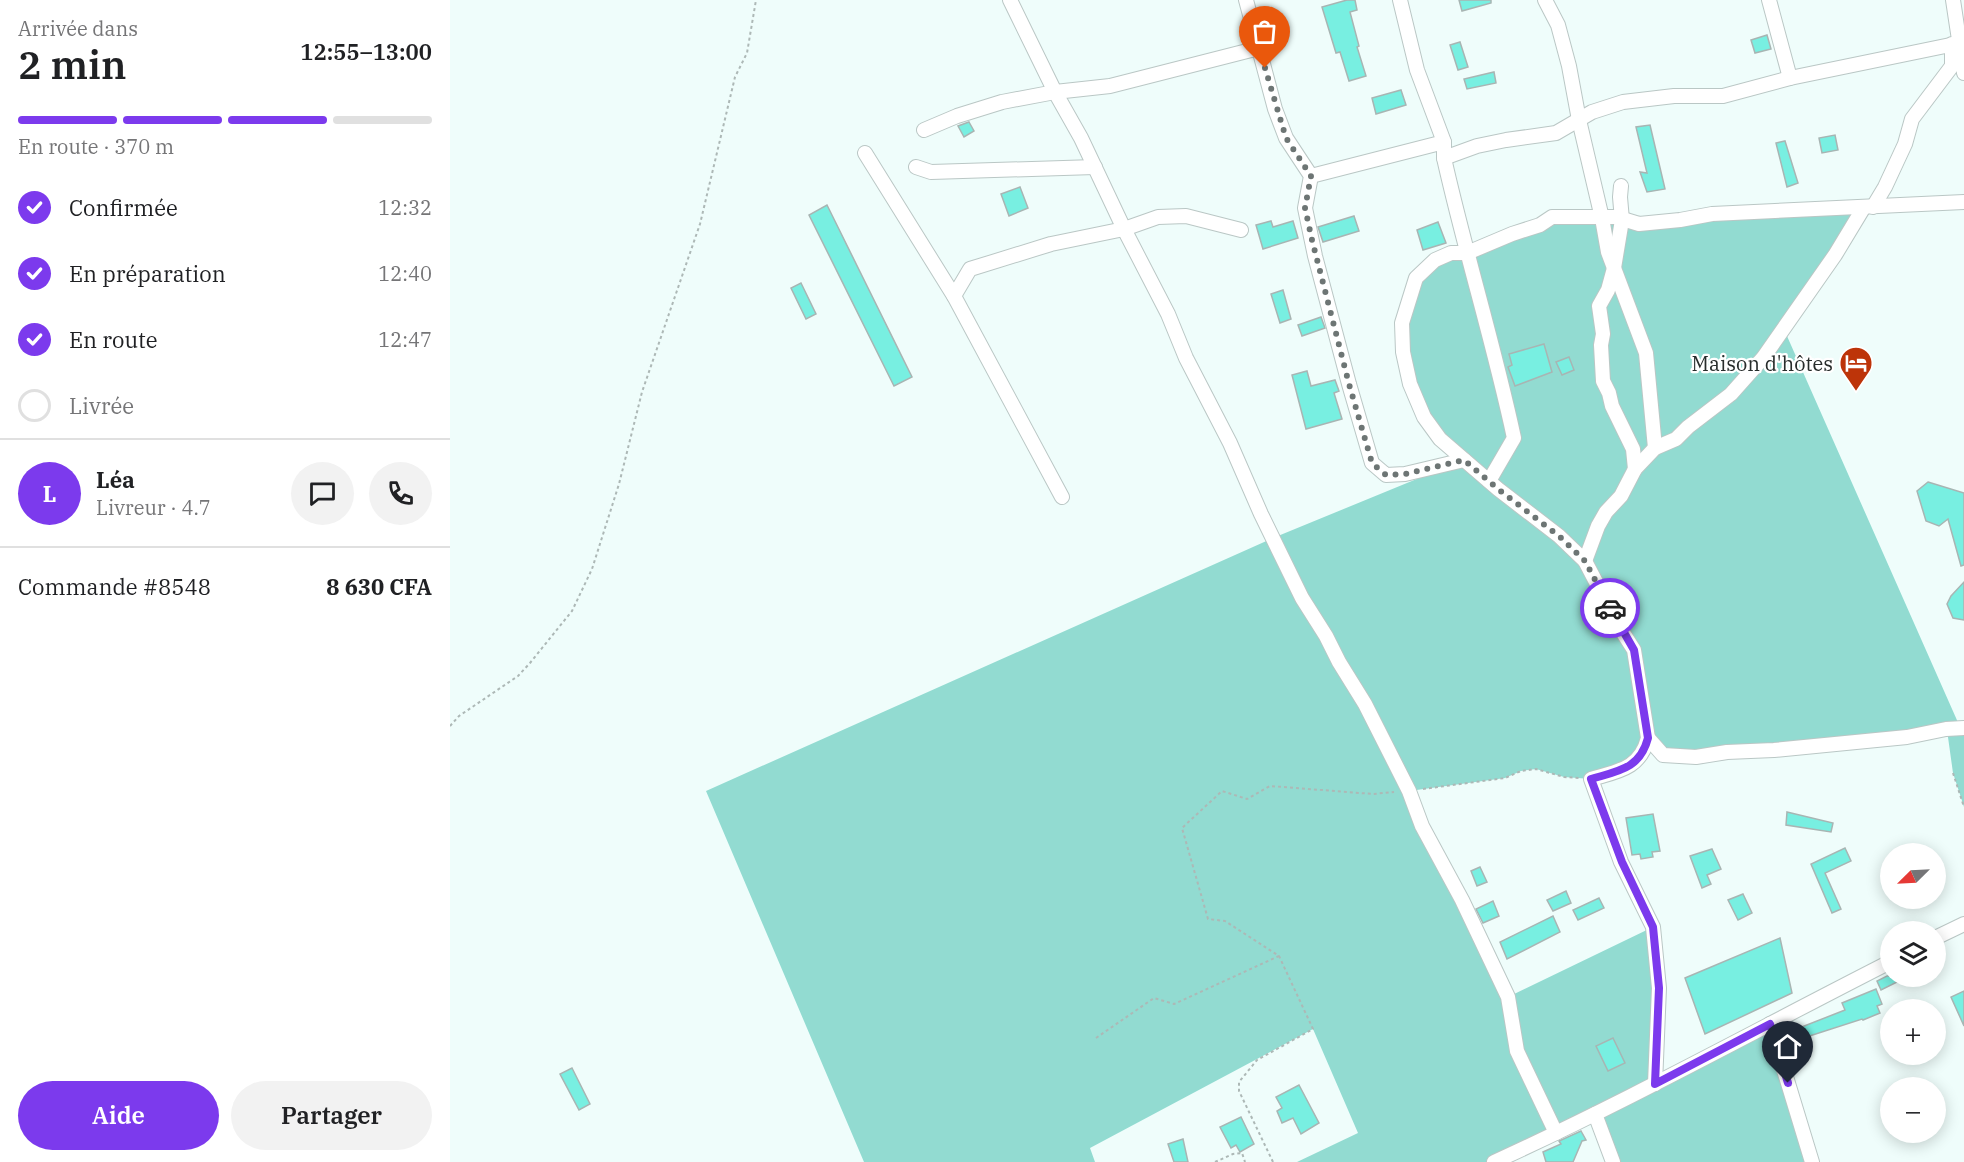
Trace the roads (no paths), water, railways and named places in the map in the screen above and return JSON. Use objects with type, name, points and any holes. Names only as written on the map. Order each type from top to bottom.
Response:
[{"type":"street","points":[[1010,0],[1055,92],[1082,138],[1124,229],[1168,314],[1186,358],[1209,400],[1302,598],[1365,704],[1409,791],[1422,826],[1462,900],[1508,997],[1517,1051],[1557,1133]]},
{"type":"street","points":[[1246,0],[1275,109],[1286,138],[1311,176],[1305,208],[1307,218],[1349,384],[1372,463],[1386,475],[1405,474],[1464,460]]},
{"type":"street","points":[[1400,0],[1417,70],[1444,142],[1444,158],[1514,438],[1488,481]]},
{"type":"street","points":[[1545,0],[1558,25],[1569,66],[1608,252],[1646,353],[1655,448]]},
{"type":"street","points":[[1769,0],[1790,78]]},
{"type":"street","points":[[1953,0],[1956,44],[1964,73]]},
{"type":"street","points":[[1444,158],[1477,146],[1556,133],[1592,112],[1623,102],[1674,96],[1723,96],[1790,78],[1956,44]]},
{"type":"street","points":[[1585,561],[1598,526],[1606,512],[1621,496],[1635,469],[1655,448],[1676,439],[1731,394],[1763,358],[1869,207],[1885,188],[1905,144],[1912,119],[1952,66],[1956,44]]},
{"type":"street","points":[[924,130],[957,116],[1002,102],[1055,92],[1110,86],[1259,48]]},
{"type":"street","points":[[1311,176],[1444,142]]},
{"type":"street","points":[[865,153],[954,296],[1062,496]]},
{"type":"street","points":[[916,167],[931,172],[1095,167]]},
{"type":"street","points":[[1621,186],[1622,220],[1614,268],[1608,290],[1599,306],[1603,334],[1601,345],[1603,381],[1612,406],[1633,449],[1635,469]]},
{"type":"street","points":[[1655,1084],[1659,988],[1653,927],[1622,862],[1591,779],[1635,763],[1645,751],[1648,738],[1634,650],[1585,561],[1559,536],[1488,481],[1440,439],[1424,417],[1410,384],[1403,352],[1402,322],[1416,278],[1435,260],[1451,253],[1467,253],[1540,225],[1552,217],[1616,217],[1639,224],[1712,214],[1964,202]]},
{"type":"street","points":[[954,296],[970,269],[1051,244],[1124,229],[1158,217],[1186,216],[1241,230]]},
{"type":"street","points":[[1648,738],[1663,755],[1696,757],[1907,737],[1946,729],[1964,728]]},
{"type":"street","points":[[1946,933],[1964,924]]},
{"type":"street","points":[[1494,1162],[1655,1084],[1880,967]]},
{"type":"street","points":[[1770,1024],[1812,1162]]},
{"type":"street","points":[[1595,1114],[1613,1162]]},
{"type":"place","name":"Maison d'hôtes","points":[[1856,392]]}]
